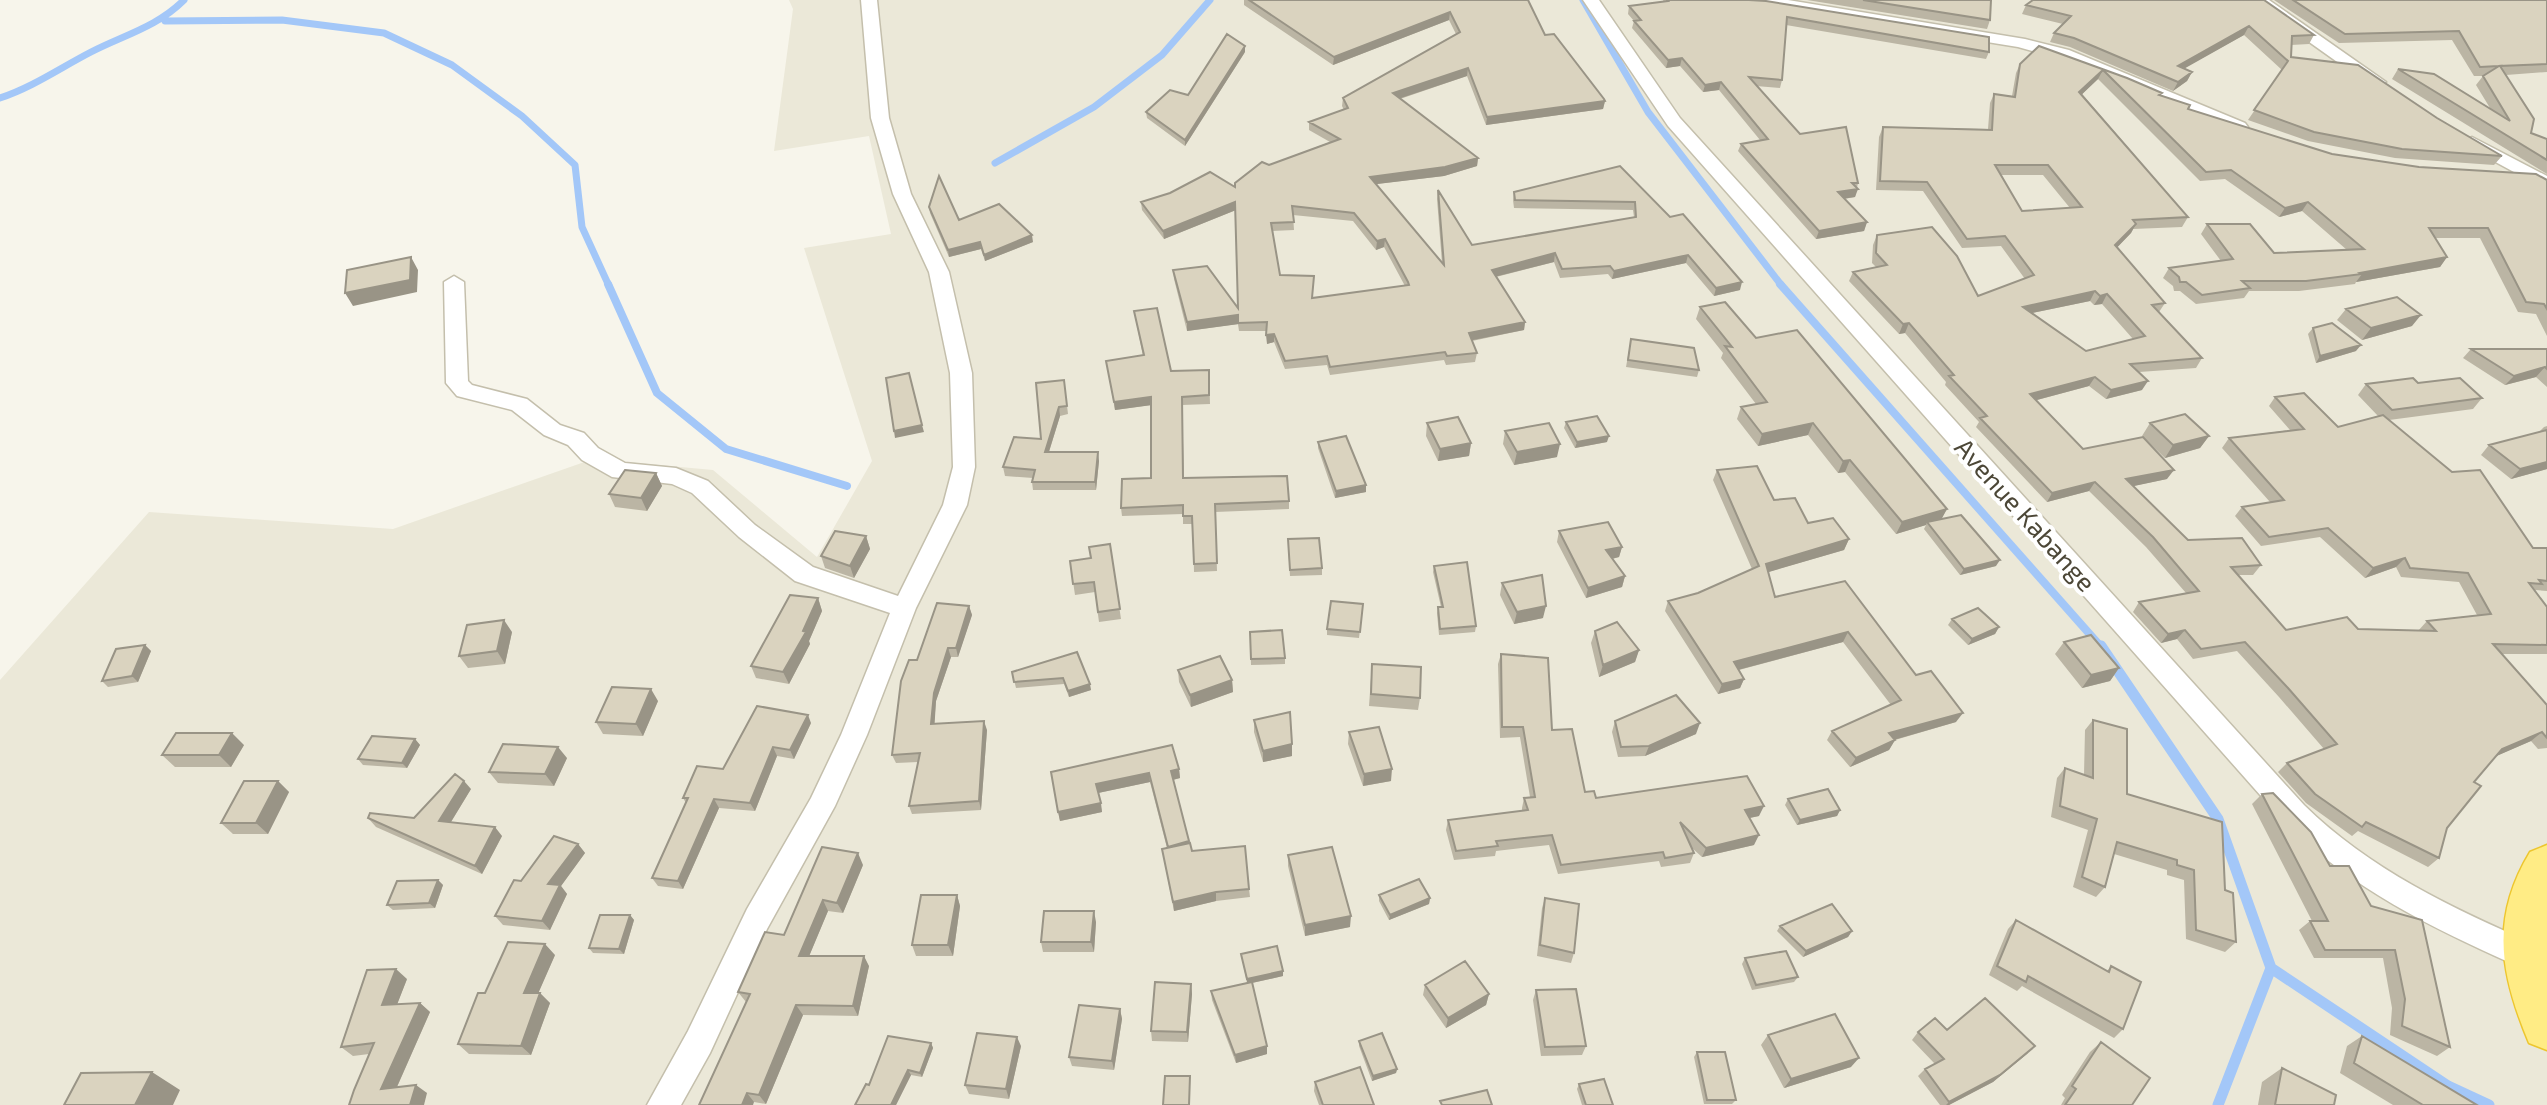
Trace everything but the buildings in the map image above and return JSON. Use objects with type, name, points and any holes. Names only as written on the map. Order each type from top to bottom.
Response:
[{"type":"highway","points":[[2547,867],[2534,889],[2526,955],[2547,1025]]},
{"type":"street","points":[[663,1105],[699,1042],[757,919],[821,806],[854,735],[904,608],[955,505],[964,467],[961,373],[939,272],[902,194],[880,118],[869,0]]},
{"type":"street","name":"Avenue Kabange","points":[[1591,0],[1674,122],[2243,760],[2324,841],[2386,887],[2448,921],[2526,955]]},
{"type":"street","points":[[1758,0],[2019,42],[2063,54],[2255,134]]},
{"type":"street","points":[[2258,0],[2390,90]]},
{"type":"street","points":[[2461,135],[2539,180]]},
{"type":"street","points":[[2493,175],[2539,180]]},
{"type":"street","points":[[454,282],[457,383],[465,391],[519,404],[552,430],[576,439],[590,454],[620,471],[676,476],[700,487],[747,531],[804,574],[904,608]]},
{"type":"shaded area","points":[[789,0],[2547,0],[2547,1105],[0,1105],[0,680],[149,512],[393,529],[593,459],[713,470],[817,557],[872,461],[804,248],[891,234],[869,136],[774,151],[793,9]]},
{"type":"waterway","points":[[0,98],[151,24],[184,0]]},
{"type":"waterway","points":[[995,163],[1094,107],[1162,55],[1210,0]]},
{"type":"waterway","points":[[1583,0],[1648,112],[1782,286]]},
{"type":"waterway","points":[[165,21],[282,20],[384,33],[452,65],[522,116],[575,165],[582,227],[609,286]]},
{"type":"waterway","points":[[608,284],[657,393],[726,449],[847,486]]},
{"type":"waterway","points":[[1780,284],[2102,648]]},
{"type":"waterway","points":[[2101,646],[2218,819],[2271,968]]},
{"type":"waterway","points":[[2218,1105],[2271,968]]},
{"type":"waterway","points":[[2271,968],[2448,1086],[2489,1105]]}]
